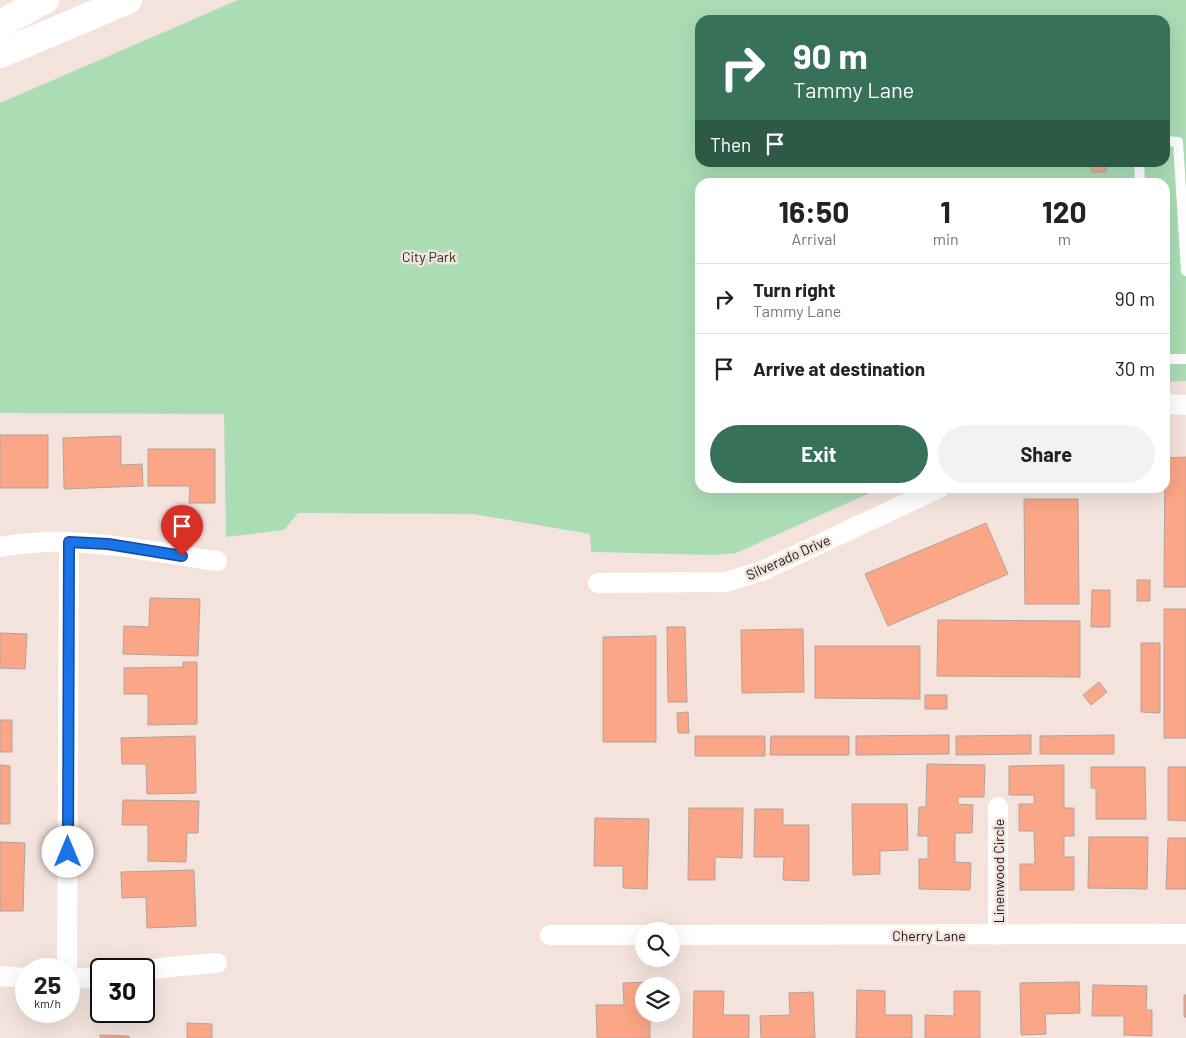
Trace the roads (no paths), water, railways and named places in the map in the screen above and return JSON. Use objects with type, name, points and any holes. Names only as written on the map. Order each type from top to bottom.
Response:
[{"type":"highway","points":[[0,24],[45,0]]},
{"type":"highway","points":[[0,54],[128,0]]},
{"type":"street","points":[[1170,404],[1186,405]]},
{"type":"street","name":"Silverado Drive","points":[[598,583],[726,582],[745,577],[762,571],[928,493]]},
{"type":"street","points":[[0,547],[21,543],[69,542],[108,544],[217,562]]},
{"type":"street","points":[[67,958],[69,542]]},
{"type":"street","name":"Linenwood Circle","points":[[998,806],[998,935]]},
{"type":"street","name":"Cherry Lane","points":[[680,935],[1186,934]]},
{"type":"street","points":[[550,935],[635,935]]},
{"type":"street","points":[[155,969],[217,963]]},
{"type":"street","points":[[0,976],[15,977]]},
{"type":"lane","points":[[1170,141],[1178,142],[1186,271]]},
{"type":"lane","points":[[1170,359],[1186,358]]},
{"type":"park label","name":"City Park","points":[[429,256]]}]
